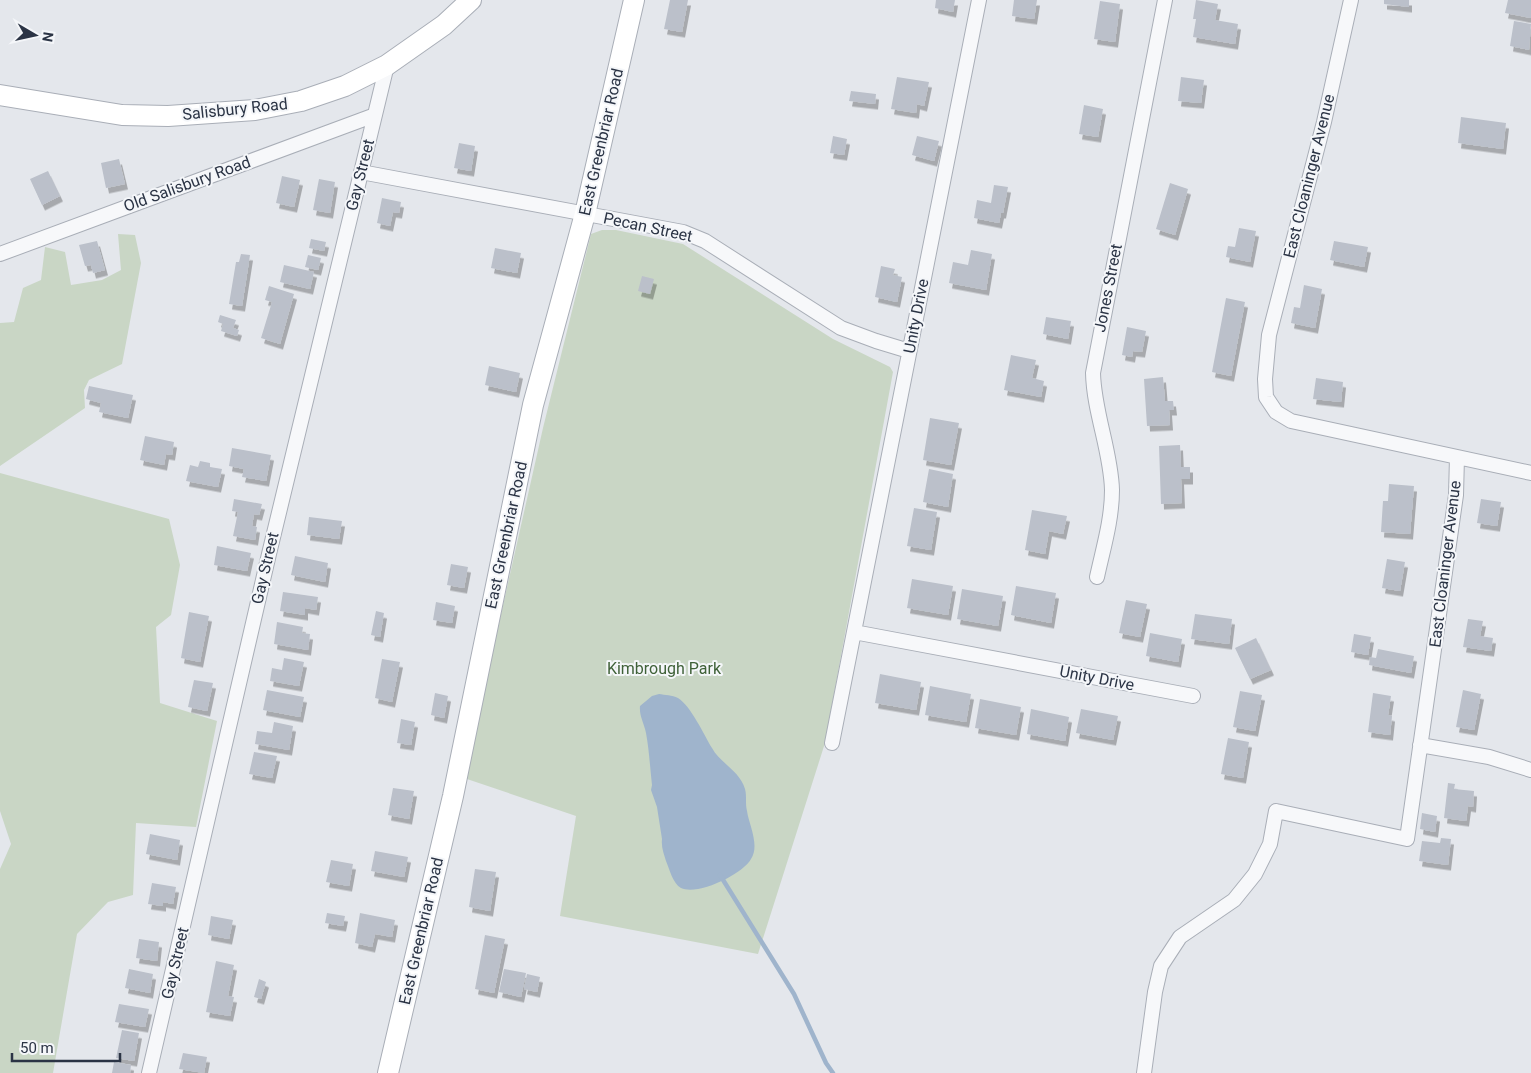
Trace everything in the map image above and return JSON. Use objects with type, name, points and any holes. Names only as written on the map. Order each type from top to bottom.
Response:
[{"type":"street","name":"Salisbury Road","points":[[0,95],[122,115],[168,116],[255,110],[301,101],[345,86],[387,65],[444,25],[471,0]]},
{"type":"street","name":"East Greenbriar Road","points":[[388,1073],[453,796],[533,405],[585,214],[634,0]]},
{"type":"street","name":"Unity Drive","points":[[832,743],[979,0]]},
{"type":"street","name":"Jones Street","points":[[1097,577],[1110,517],[1112,490],[1108,458],[1094,394],[1093,373],[1165,0]]},
{"type":"street","name":"East Cloaninger Avenue","points":[[1144,1073],[1155,992],[1161,966],[1180,937],[1234,900],[1255,874],[1270,844],[1276,811],[1407,839],[1456,496],[1457,457],[1290,421],[1276,412],[1266,397],[1264,380],[1269,335],[1324,122],[1351,0]]},
{"type":"street","name":"Gay Street","points":[[149,1073],[271,544],[387,65]]},
{"type":"street","name":"Old Salisbury Road","points":[[0,254],[375,115]]},
{"type":"street","name":"Pecan Street","points":[[361,172],[683,232],[706,241],[841,328],[876,342],[909,351]]},
{"type":"street","points":[[1457,457],[1531,473]]},
{"type":"street","name":"Unity Drive","points":[[854,632],[1193,696]]},
{"type":"street","points":[[1420,746],[1489,757],[1531,770]]},
{"type":"green space","name":"Kimbrough Park","points":[[602,230],[616,230],[683,244],[833,339],[890,367],[893,372],[825,743],[758,954],[560,916],[576,816],[464,778],[543,428],[591,234]]},
{"type":"green space","points":[[118,234],[135,235],[141,263],[122,364],[89,380],[84,390],[85,408],[0,466],[0,323],[14,322],[23,288],[41,280],[45,247],[65,252],[71,285],[102,280],[121,270]]},
{"type":"green space","points":[[0,473],[169,519],[180,565],[171,615],[156,627],[160,703],[217,721],[196,827],[136,823],[133,895],[108,902],[77,934],[53,1073],[0,1073],[0,869],[11,844],[0,811]]},
{"type":"water","points":[[659,694],[676,697],[688,707],[716,753],[739,777],[746,792],[746,808],[754,841],[751,859],[730,877],[698,889],[689,890],[678,886],[672,876],[662,848],[657,807],[651,790],[647,739],[640,710],[640,706],[652,696]]},
{"type":"building","points":[[670,0],[688,0],[682,32],[664,29]]},
{"type":"building","points":[[936,0],[955,0],[953,12],[935,8]]},
{"type":"building","points":[[1014,0],[1037,0],[1034,19],[1012,16]]},
{"type":"building","points":[[1196,0],[1218,4],[1215,20],[1238,24],[1235,44],[1193,37],[1196,19],[1193,19]]},
{"type":"building","points":[[1384,0],[1409,0],[1409,7],[1384,4]]},
{"type":"building","points":[[1508,0],[1531,0],[1531,18],[1505,13]]},
{"type":"building","points":[[1100,1],[1120,4],[1115,42],[1094,39]]},
{"type":"building","points":[[1514,21],[1531,24],[1529,50],[1510,46]]},
{"type":"building","points":[[897,77],[929,82],[924,106],[917,104],[916,113],[891,109]]},
{"type":"building","points":[[1181,77],[1204,80],[1201,103],[1178,101]]},
{"type":"building","points":[[851,91],[876,94],[875,104],[849,101]]},
{"type":"building","points":[[1084,105],[1103,109],[1098,137],[1079,134]]},
{"type":"building","points":[[1461,117],[1506,123],[1503,149],[1458,143]]},
{"type":"building","points":[[833,136],[847,139],[844,155],[830,153]]},
{"type":"building","points":[[917,136],[939,141],[934,161],[912,155]]},
{"type":"building","points":[[459,143],[475,146],[471,171],[454,168]]},
{"type":"building","points":[[119,159],[125,184],[106,188],[101,163]]},
{"type":"building","points":[[48,171],[60,196],[42,205],[30,179]]},
{"type":"building","points":[[282,176],[300,180],[294,207],[276,203]]},
{"type":"building","points":[[319,179],[335,182],[330,213],[313,210]]},
{"type":"building","points":[[1170,183],[1188,189],[1175,235],[1156,229]]},
{"type":"building","points":[[994,185],[1008,187],[999,223],[974,218],[977,200],[991,203]]},
{"type":"building","points":[[382,198],[401,202],[399,213],[393,212],[390,226],[377,223]]},
{"type":"building","points":[[1239,228],[1256,231],[1250,262],[1226,257],[1228,246],[1235,247]]},
{"type":"building","points":[[311,239],[326,242],[324,251],[309,248]]},
{"type":"building","points":[[97,241],[105,270],[93,273],[91,265],[85,266],[79,245]]},
{"type":"building","points":[[1334,241],[1368,247],[1364,267],[1330,260]]},
{"type":"building","points":[[495,248],[521,253],[517,273],[491,268]]},
{"type":"building","points":[[971,250],[992,254],[986,290],[949,283],[953,262],[968,265]]},
{"type":"building","points":[[241,254],[250,255],[242,306],[229,304],[236,262],[239,262]]},
{"type":"building","points":[[308,255],[321,258],[318,270],[305,267]]},
{"type":"building","points":[[284,265],[314,272],[310,289],[280,282]]},
{"type":"building","points":[[881,266],[895,269],[893,275],[902,277],[897,302],[875,297]]},
{"type":"building","points":[[642,276],[654,279],[650,294],[638,291]]},
{"type":"building","points":[[1304,285],[1322,289],[1315,328],[1291,323],[1294,307],[1300,308]]},
{"type":"building","points":[[269,286],[294,294],[280,344],[261,338],[272,302],[265,300]]},
{"type":"building","points":[[1226,298],[1245,302],[1231,376],[1212,372]]},
{"type":"building","points":[[220,315],[236,320],[233,328],[239,330],[237,336],[221,331],[223,324],[218,322]]},
{"type":"building","points":[[1046,317],[1071,321],[1068,339],[1043,334]]},
{"type":"building","points":[[1127,327],[1146,331],[1142,352],[1133,351],[1132,357],[1122,355]]},
{"type":"building","points":[[1011,355],[1036,360],[1032,378],[1044,381],[1041,397],[1004,390]]},
{"type":"building","points":[[489,366],[520,373],[516,392],[485,385]]},
{"type":"building","points":[[1163,377],[1165,401],[1173,401],[1174,410],[1169,410],[1170,425],[1147,426],[1144,379]]},
{"type":"building","points":[[1316,378],[1343,382],[1341,402],[1313,399]]},
{"type":"building","points":[[89,386],[133,395],[128,418],[99,412],[101,403],[86,399]]},
{"type":"building","points":[[930,418],[959,423],[951,465],[923,460]]},
{"type":"building","points":[[145,436],[174,442],[172,455],[166,454],[164,465],[140,460]]},
{"type":"building","points":[[1180,445],[1181,467],[1190,467],[1190,479],[1181,479],[1182,503],[1161,504],[1159,446]]},
{"type":"building","points":[[232,448],[271,455],[266,481],[242,477],[244,469],[229,466]]},
{"type":"building","points":[[200,461],[210,463],[210,467],[222,469],[218,487],[186,481],[190,465],[198,467]]},
{"type":"building","points":[[929,469],[953,474],[948,507],[923,502]]},
{"type":"building","points":[[1389,484],[1414,486],[1410,534],[1381,532],[1383,501],[1388,501]]},
{"type":"building","points":[[234,499],[262,504],[259,515],[254,514],[252,526],[257,527],[255,540],[233,536],[238,512],[232,511]]},
{"type":"building","points":[[1481,499],[1501,502],[1497,526],[1477,523]]},
{"type":"building","points":[[914,508],[937,512],[931,550],[907,546]]},
{"type":"building","points":[[1032,510],[1067,516],[1063,534],[1049,531],[1045,554],[1025,550]]},
{"type":"building","points":[[309,517],[342,521],[339,539],[307,535]]},
{"type":"building","points":[[217,546],[251,553],[247,571],[214,565]]},
{"type":"building","points":[[295,556],[328,563],[325,582],[291,575]]},
{"type":"building","points":[[1387,559],[1405,562],[1400,591],[1382,588]]},
{"type":"building","points":[[451,564],[468,567],[464,588],[447,585]]},
{"type":"building","points":[[912,579],[953,586],[948,615],[907,608]]},
{"type":"building","points":[[1016,586],[1056,593],[1051,623],[1011,615]]},
{"type":"building","points":[[962,589],[1003,596],[998,626],[957,619]]},
{"type":"building","points":[[283,592],[318,597],[316,610],[305,608],[305,615],[280,611]]},
{"type":"building","points":[[1126,600],[1147,604],[1140,637],[1119,633]]},
{"type":"building","points":[[436,602],[455,606],[452,623],[433,620]]},
{"type":"building","points":[[376,611],[384,613],[380,637],[371,635]]},
{"type":"building","points":[[189,612],[209,616],[200,662],[181,658]]},
{"type":"building","points":[[1195,614],[1232,619],[1229,644],[1191,639]]},
{"type":"building","points":[[1468,619],[1483,621],[1480,636],[1493,638],[1491,651],[1463,647]]},
{"type":"building","points":[[277,622],[303,627],[302,633],[310,634],[308,650],[274,644]]},
{"type":"building","points":[[1150,633],[1182,639],[1178,662],[1146,656]]},
{"type":"building","points":[[1354,634],[1371,637],[1368,655],[1351,652]]},
{"type":"building","points":[[1256,638],[1271,670],[1250,679],[1235,648]]},
{"type":"building","points":[[1378,649],[1414,656],[1411,673],[1369,665],[1370,657],[1376,658]]},
{"type":"building","points":[[284,658],[304,662],[299,686],[270,681],[272,668],[282,670]]},
{"type":"building","points":[[382,659],[400,662],[392,702],[375,698]]},
{"type":"building","points":[[880,674],[921,682],[916,710],[875,703]]},
{"type":"building","points":[[194,680],[213,683],[207,711],[188,707]]},
{"type":"building","points":[[930,686],[971,694],[966,722],[925,715]]},
{"type":"building","points":[[267,690],[304,697],[300,717],[263,710]]},
{"type":"building","points":[[1463,690],[1481,694],[1474,730],[1456,727]]},
{"type":"building","points":[[1240,691],[1262,695],[1255,731],[1233,727]]},
{"type":"building","points":[[435,693],[448,696],[444,718],[431,715]]},
{"type":"building","points":[[1373,693],[1391,696],[1388,715],[1392,716],[1390,735],[1368,732]]},
{"type":"building","points":[[980,699],[1021,707],[1016,735],[975,728]]},
{"type":"building","points":[[1031,709],[1069,717],[1065,741],[1027,734]]},
{"type":"building","points":[[1081,709],[1118,716],[1113,740],[1076,733]]},
{"type":"building","points":[[401,719],[415,722],[411,745],[397,743]]},
{"type":"building","points":[[274,722],[293,726],[289,750],[255,744],[257,731],[272,733]]},
{"type":"building","points":[[1228,738],[1249,742],[1243,778],[1221,774]]},
{"type":"building","points":[[254,752],[277,756],[272,778],[249,774]]},
{"type":"building","points":[[1448,783],[1455,784],[1454,789],[1474,791],[1473,807],[1468,806],[1466,821],[1444,818]]},
{"type":"building","points":[[393,788],[414,791],[409,819],[388,815]]},
{"type":"building","points":[[1422,813],[1437,816],[1435,832],[1420,829]]},
{"type":"building","points":[[150,834],[180,840],[177,860],[146,854]]},
{"type":"building","points":[[1441,838],[1451,839],[1448,865],[1419,861],[1422,841],[1440,843]]},
{"type":"building","points":[[375,851],[408,857],[404,877],[371,871]]},
{"type":"building","points":[[331,860],[353,864],[349,886],[326,882]]},
{"type":"building","points":[[475,869],[496,872],[490,911],[469,907]]},
{"type":"building","points":[[152,883],[176,887],[173,904],[163,902],[163,906],[148,904]]},
{"type":"building","points":[[327,913],[345,916],[343,926],[325,923]]},
{"type":"building","points":[[360,913],[395,920],[392,937],[375,934],[372,947],[355,943]]},
{"type":"building","points":[[211,916],[233,920],[229,939],[208,935]]},
{"type":"building","points":[[485,935],[505,939],[494,993],[475,989]]},
{"type":"building","points":[[139,939],[159,942],[157,961],[136,958]]},
{"type":"building","points":[[216,961],[234,965],[228,996],[234,997],[230,1016],[206,1012]]},
{"type":"building","points":[[129,969],[153,974],[150,993],[125,988]]},
{"type":"building","points":[[504,969],[526,973],[521,997],[499,992]]},
{"type":"building","points":[[527,974],[540,977],[537,992],[524,989]]},
{"type":"building","points":[[259,979],[266,982],[261,999],[254,997]]},
{"type":"building","points":[[119,1004],[149,1009],[145,1027],[115,1022]]},
{"type":"building","points":[[122,1030],[139,1033],[134,1061],[116,1058]]},
{"type":"building","points":[[183,1053],[207,1057],[204,1073],[179,1069]]},
{"type":"building","points":[[114,1062],[131,1065],[130,1073],[112,1073]]},
{"type":"waterway","points":[[720,875],[794,994],[826,1063],[833,1073]]}]
